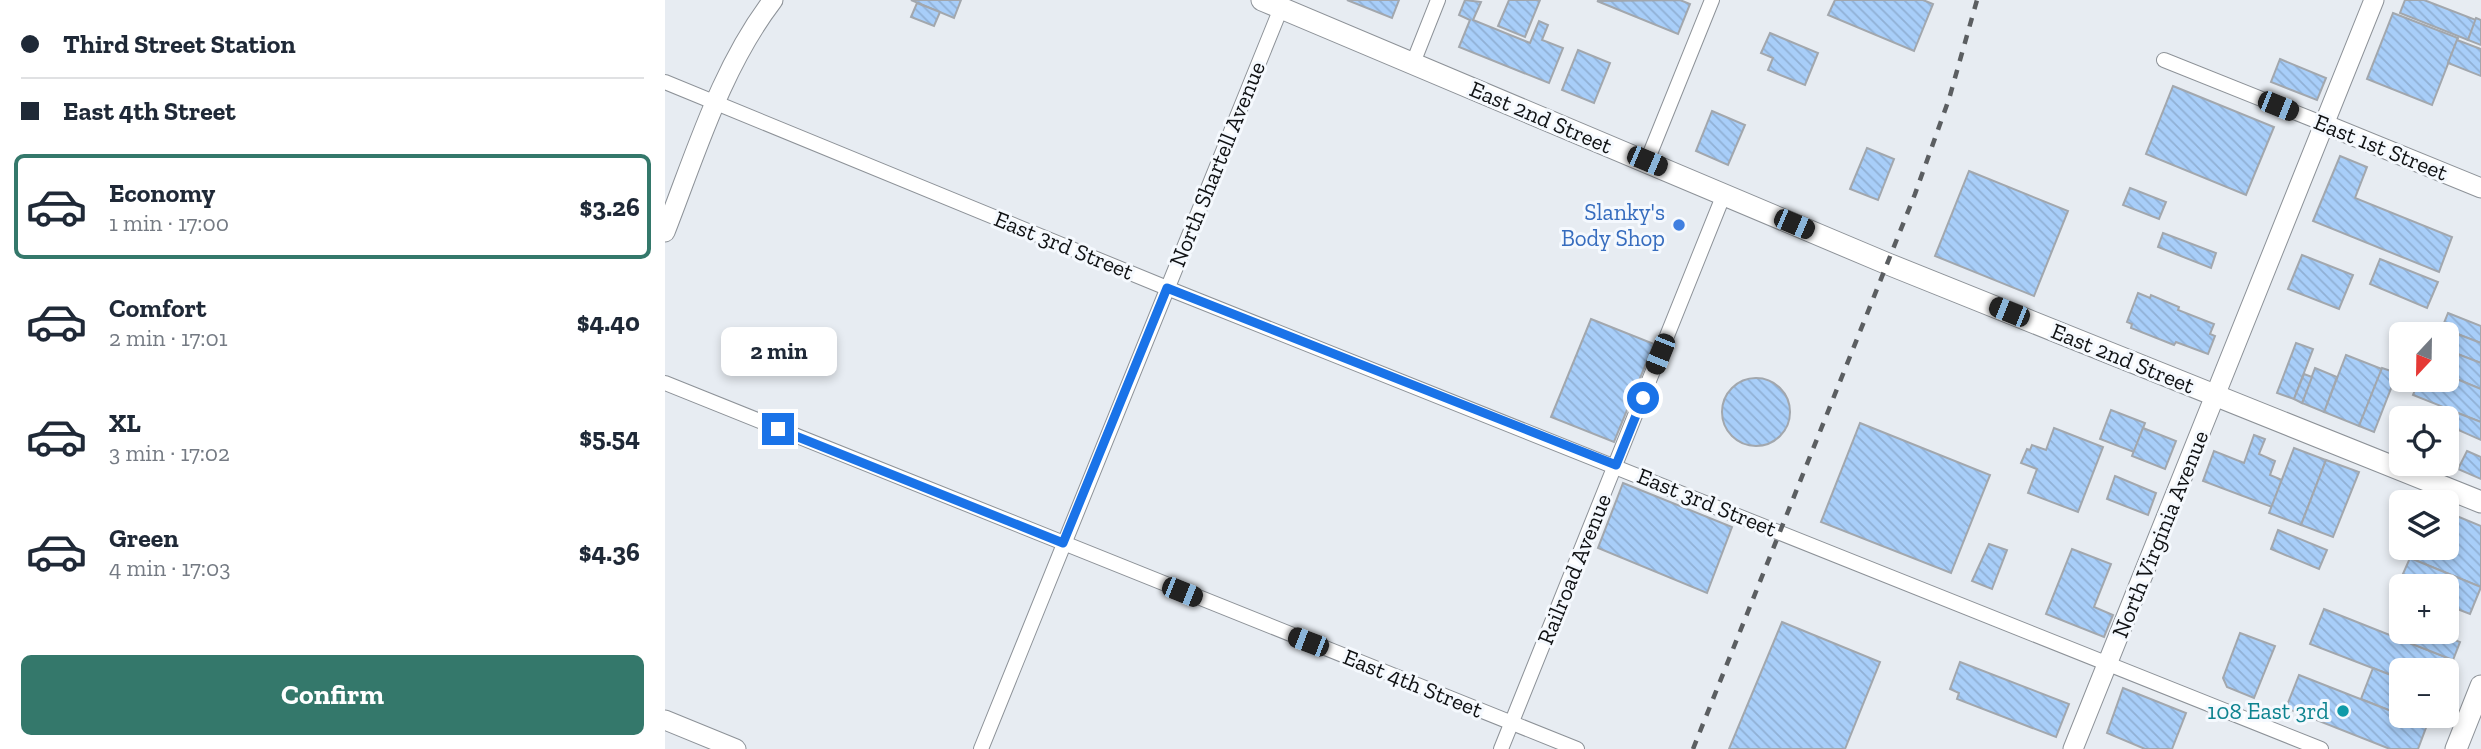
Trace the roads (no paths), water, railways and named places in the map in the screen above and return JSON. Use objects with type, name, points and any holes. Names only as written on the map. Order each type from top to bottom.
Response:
[{"type":"main road","name":"East 2nd Street","points":[[1271,4],[1888,264],[2481,502]]},
{"type":"main road","points":[[2456,749],[2481,686]]},
{"type":"street","points":[[665,232],[716,102],[742,46],[773,0]]},
{"type":"street","points":[[1413,64],[1438,0]]},
{"type":"street","points":[[1647,161],[1712,0]]},
{"type":"street","name":"North Virginia Avenue","points":[[2073,749],[2374,0]]},
{"type":"street","name":"North Shartell Avenue","points":[[981,749],[1167,288],[1271,4]]},
{"type":"street","name":"East 1st Street","points":[[2164,60],[2481,188]]},
{"type":"street","name":"East 3rd Street","points":[[665,82],[1167,288],[1616,465],[2321,749]]},
{"type":"street","name":"Railroad Avenue","points":[[1501,749],[1724,194]]},
{"type":"street","name":"East 4th Street","points":[[665,383],[1577,749]]},
{"type":"street","points":[[665,720],[736,749]]},
{"type":"railway","points":[[1693,749],[1915,194],[1949,99],[1977,0]]},
{"type":"place","name":"Slanky's Body Shop","points":[[1679,225]]},
{"type":"place","name":"108 East 3rd","points":[[2343,711]]}]
